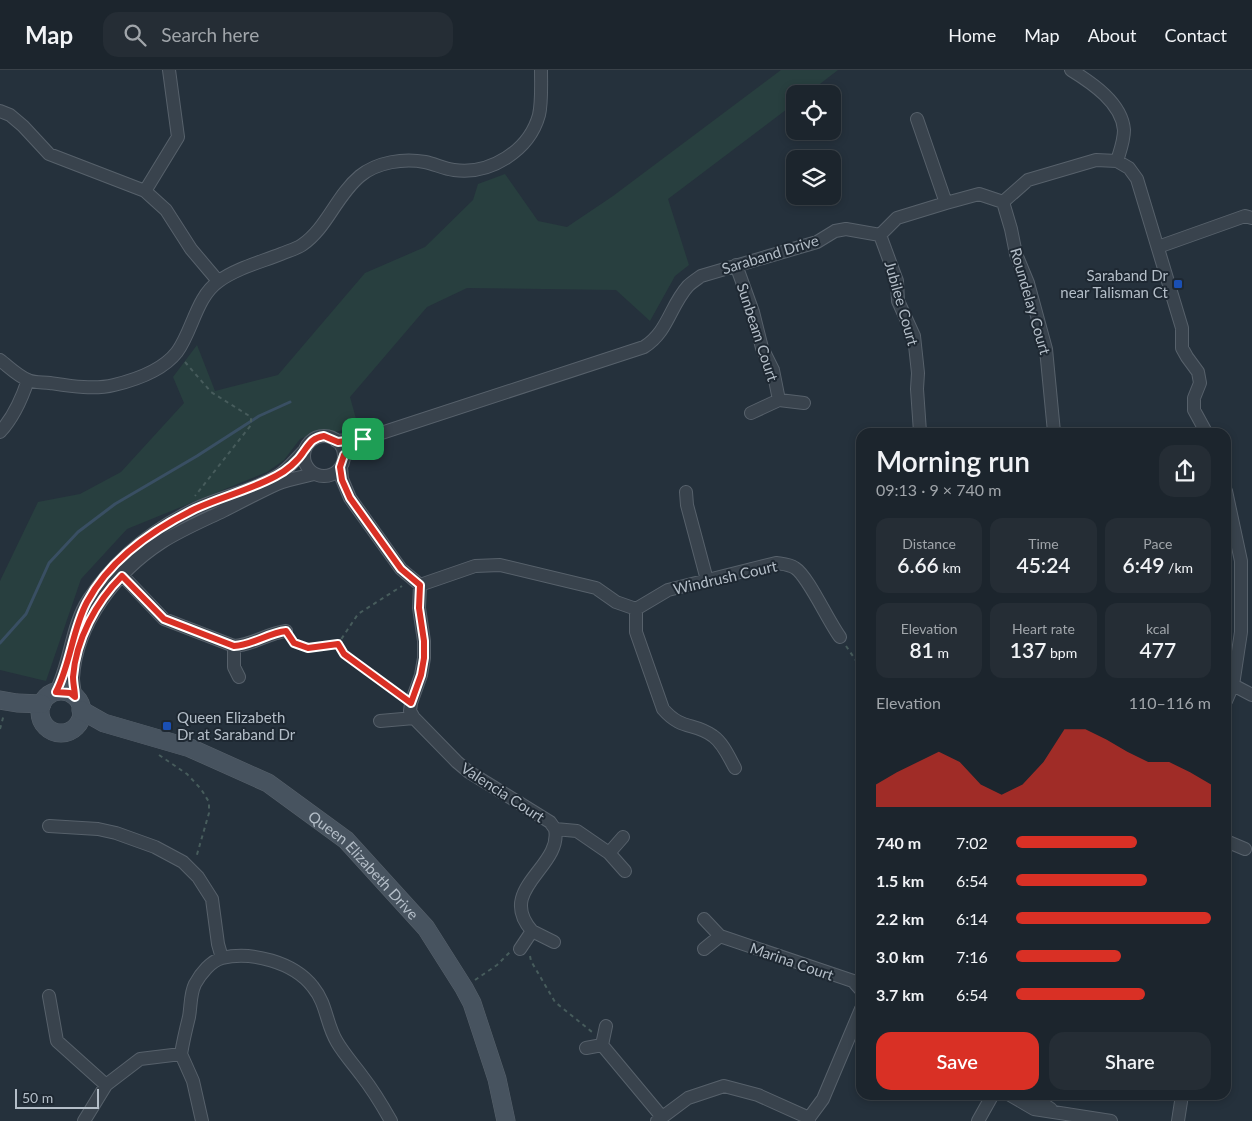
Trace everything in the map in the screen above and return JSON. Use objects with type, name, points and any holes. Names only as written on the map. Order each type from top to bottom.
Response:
[{"type":"street","points":[[145,191],[178,137],[169,70]]},
{"type":"street","points":[[0,360],[28,380],[70,386],[113,385],[146,374],[162,365],[176,352],[190,329],[200,305],[208,292],[218,282],[235,272],[301,246],[321,226],[339,198],[362,174],[378,166],[396,161],[425,162],[456,170],[471,171],[488,167],[507,158],[522,144],[535,127],[539,114],[541,70]]},
{"type":"street","points":[[1071,70],[1094,84],[1116,109],[1124,129],[1123,143],[1117,161]]},
{"type":"street","points":[[0,111],[10,115],[23,126],[50,154],[145,191],[166,210],[191,250],[218,282]]},
{"type":"street","points":[[916,120],[946,203]]},
{"type":"street","points":[[880,235],[897,218],[979,194],[1003,202],[1028,180],[1096,160],[1117,161],[1129,168],[1138,179],[1182,328],[1182,348],[1198,372],[1200,383],[1194,398],[1194,410],[1204,428]]},
{"type":"street","name":"Roundelay Court","points":[[1003,202],[1016,254],[1028,283],[1046,349],[1054,428]]},
{"type":"street","points":[[1158,247],[1245,216],[1252,218]]},
{"type":"street","name":"Saraband Drive","points":[[336,441],[363,439],[644,347],[654,341],[661,332],[680,296],[689,285],[701,276],[817,242],[835,231],[846,229],[880,235]]},
{"type":"street","name":"Jubilee Court","points":[[880,235],[897,281],[898,301],[914,336],[918,373],[920,428]]},
{"type":"street","name":"Sunbeam Court","points":[[736,265],[753,312],[762,348],[773,370],[779,400]]},
{"type":"street","points":[[0,432],[6,426],[18,404],[28,380]]},
{"type":"street","name":"Sunbeam Court","points":[[751,413],[779,400],[804,403]]},
{"type":"street","points":[[56,692],[66,671],[79,620],[85,607],[113,566],[134,546],[196,509],[278,475],[291,465],[311,440],[317,437],[330,437],[336,441],[343,451],[342,480],[350,498],[401,569],[416,582],[424,641],[424,658],[421,675],[411,703],[410,711],[414,718],[380,721]]},
{"type":"street","name":"Saraband Drive","points":[[342,462],[349,451],[363,439]]},
{"type":"street","points":[[304,451],[305,464],[317,475],[350,498]]},
{"type":"street","points":[[78,710],[70,693],[56,692],[45,698],[41,711],[50,730],[57,732],[71,729],[78,710],[73,679],[82,638],[91,617],[122,576],[144,556],[179,532],[278,484],[317,475],[332,474],[342,462]]},
{"type":"street","points":[[686,492],[687,505],[707,580]]},
{"type":"street","points":[[1231,514],[1241,561],[1241,632],[1231,690]]},
{"type":"street","name":"Windrush Court","points":[[636,610],[668,590],[776,562],[787,564],[796,569],[804,578],[830,624],[840,637]]},
{"type":"street","points":[[416,582],[475,566],[500,565],[596,588],[616,602],[636,610],[636,632],[663,709],[671,718],[682,725],[706,731],[715,737],[735,768]]},
{"type":"street","points":[[113,566],[164,619],[234,646],[244,645],[274,632],[286,631]]},
{"type":"street","points":[[234,646],[234,667],[239,677]]},
{"type":"street","points":[[1233,685],[1252,696]]},
{"type":"street","points":[[7,705],[41,711]]},
{"type":"street","name":"Queen Elizabeth Drive","points":[[78,710],[104,723],[190,748],[268,783],[346,840],[426,928],[464,988],[472,1003],[497,1079],[506,1121]]},
{"type":"street","name":"Valencia Court","points":[[414,718],[469,772],[550,822],[555,829],[577,831],[609,853],[625,872]]},
{"type":"street","points":[[49,826],[98,829],[116,833],[155,847],[183,862],[192,870],[212,899],[218,944],[222,958]]},
{"type":"street","points":[[554,942],[532,931],[522,915],[520,902],[524,891],[554,846],[557,838],[555,829]]},
{"type":"street","points":[[609,853],[623,837]]},
{"type":"street","points":[[1231,843],[1246,849]]},
{"type":"street","name":"Marina Court","points":[[704,918],[720,936],[853,981],[856,984]]},
{"type":"street","points":[[522,946],[532,931]]},
{"type":"street","points":[[704,949],[720,936]]},
{"type":"street","points":[[202,1121],[193,1081],[181,1054],[194,986],[201,973],[214,962],[222,958],[246,956],[285,966],[299,974],[312,986],[324,1004],[336,1042],[380,1102],[391,1121]]},
{"type":"street","points":[[48,996],[57,1041],[106,1085]]},
{"type":"street","points":[[606,1026],[602,1045],[659,1119],[688,1098],[724,1086],[758,1096],[809,1119],[823,1099],[856,1020]]},
{"type":"street","points":[[586,1048],[602,1045]]},
{"type":"street","points":[[84,1121],[106,1085],[140,1059],[181,1054]]},
{"type":"street","points":[[978,1121],[989,1100]]},
{"type":"street","points":[[1019,1100],[1034,1109],[1111,1121]]},
{"type":"street","points":[[1036,1100],[1056,1111]]},
{"type":"street","points":[[1178,1121],[1181,1100]]},
{"type":"path","points":[[176,352],[211,392],[251,416],[251,425],[191,502]]},
{"type":"path","points":[[286,631],[294,643],[308,648],[338,644],[358,614],[416,582]]},
{"type":"path","points":[[840,637],[856,661]]},
{"type":"path","points":[[338,644],[344,654],[411,703]]},
{"type":"path","points":[[0,729],[7,705]]},
{"type":"path","points":[[159,754],[187,774],[201,789],[209,802],[209,813],[192,870]]},
{"type":"path","points":[[522,946],[528,947],[531,961],[555,1002],[593,1034],[602,1045]]},
{"type":"path","points":[[478,978],[497,965]]},
{"type":"green space","points":[[781,70],[838,70],[819,85],[786,85],[786,110],[668,199],[689,265],[675,276],[650,321],[616,290],[467,288],[427,307],[350,397],[358,426],[335,432],[323,429],[300,439],[284,460],[267,472],[127,529],[81,579],[46,681],[0,670],[0,581],[38,502],[80,494],[121,472],[184,403],[173,377],[197,345],[215,391],[278,375],[365,273],[425,247],[473,200],[478,184],[505,174],[538,221],[567,227],[613,196]]},
{"type":"waterway","points":[[0,643],[26,614],[49,563],[78,532],[115,504],[197,456],[259,416],[290,402]]},
{"type":"place","name":"Saraband Dr near Talisman Ct","points":[[1178,284]]},
{"type":"place","name":"Queen Elizabeth Dr at Saraband Dr","points":[[167,726]]},
{"type":"route","points":[[317,437],[330,437],[338,442],[363,439],[344,455],[340,467],[342,480],[350,498],[401,569],[420,585],[419,608],[424,641],[424,658],[421,675],[411,703],[344,654],[338,644],[308,648],[294,643],[286,631],[274,632],[244,645],[234,646],[164,619],[122,576],[110,588],[91,617],[82,638],[73,679],[75,697],[63,691],[56,692],[66,671],[79,620],[88,601],[113,566],[134,546],[196,509],[278,475],[291,465],[311,440],[317,437]]}]
